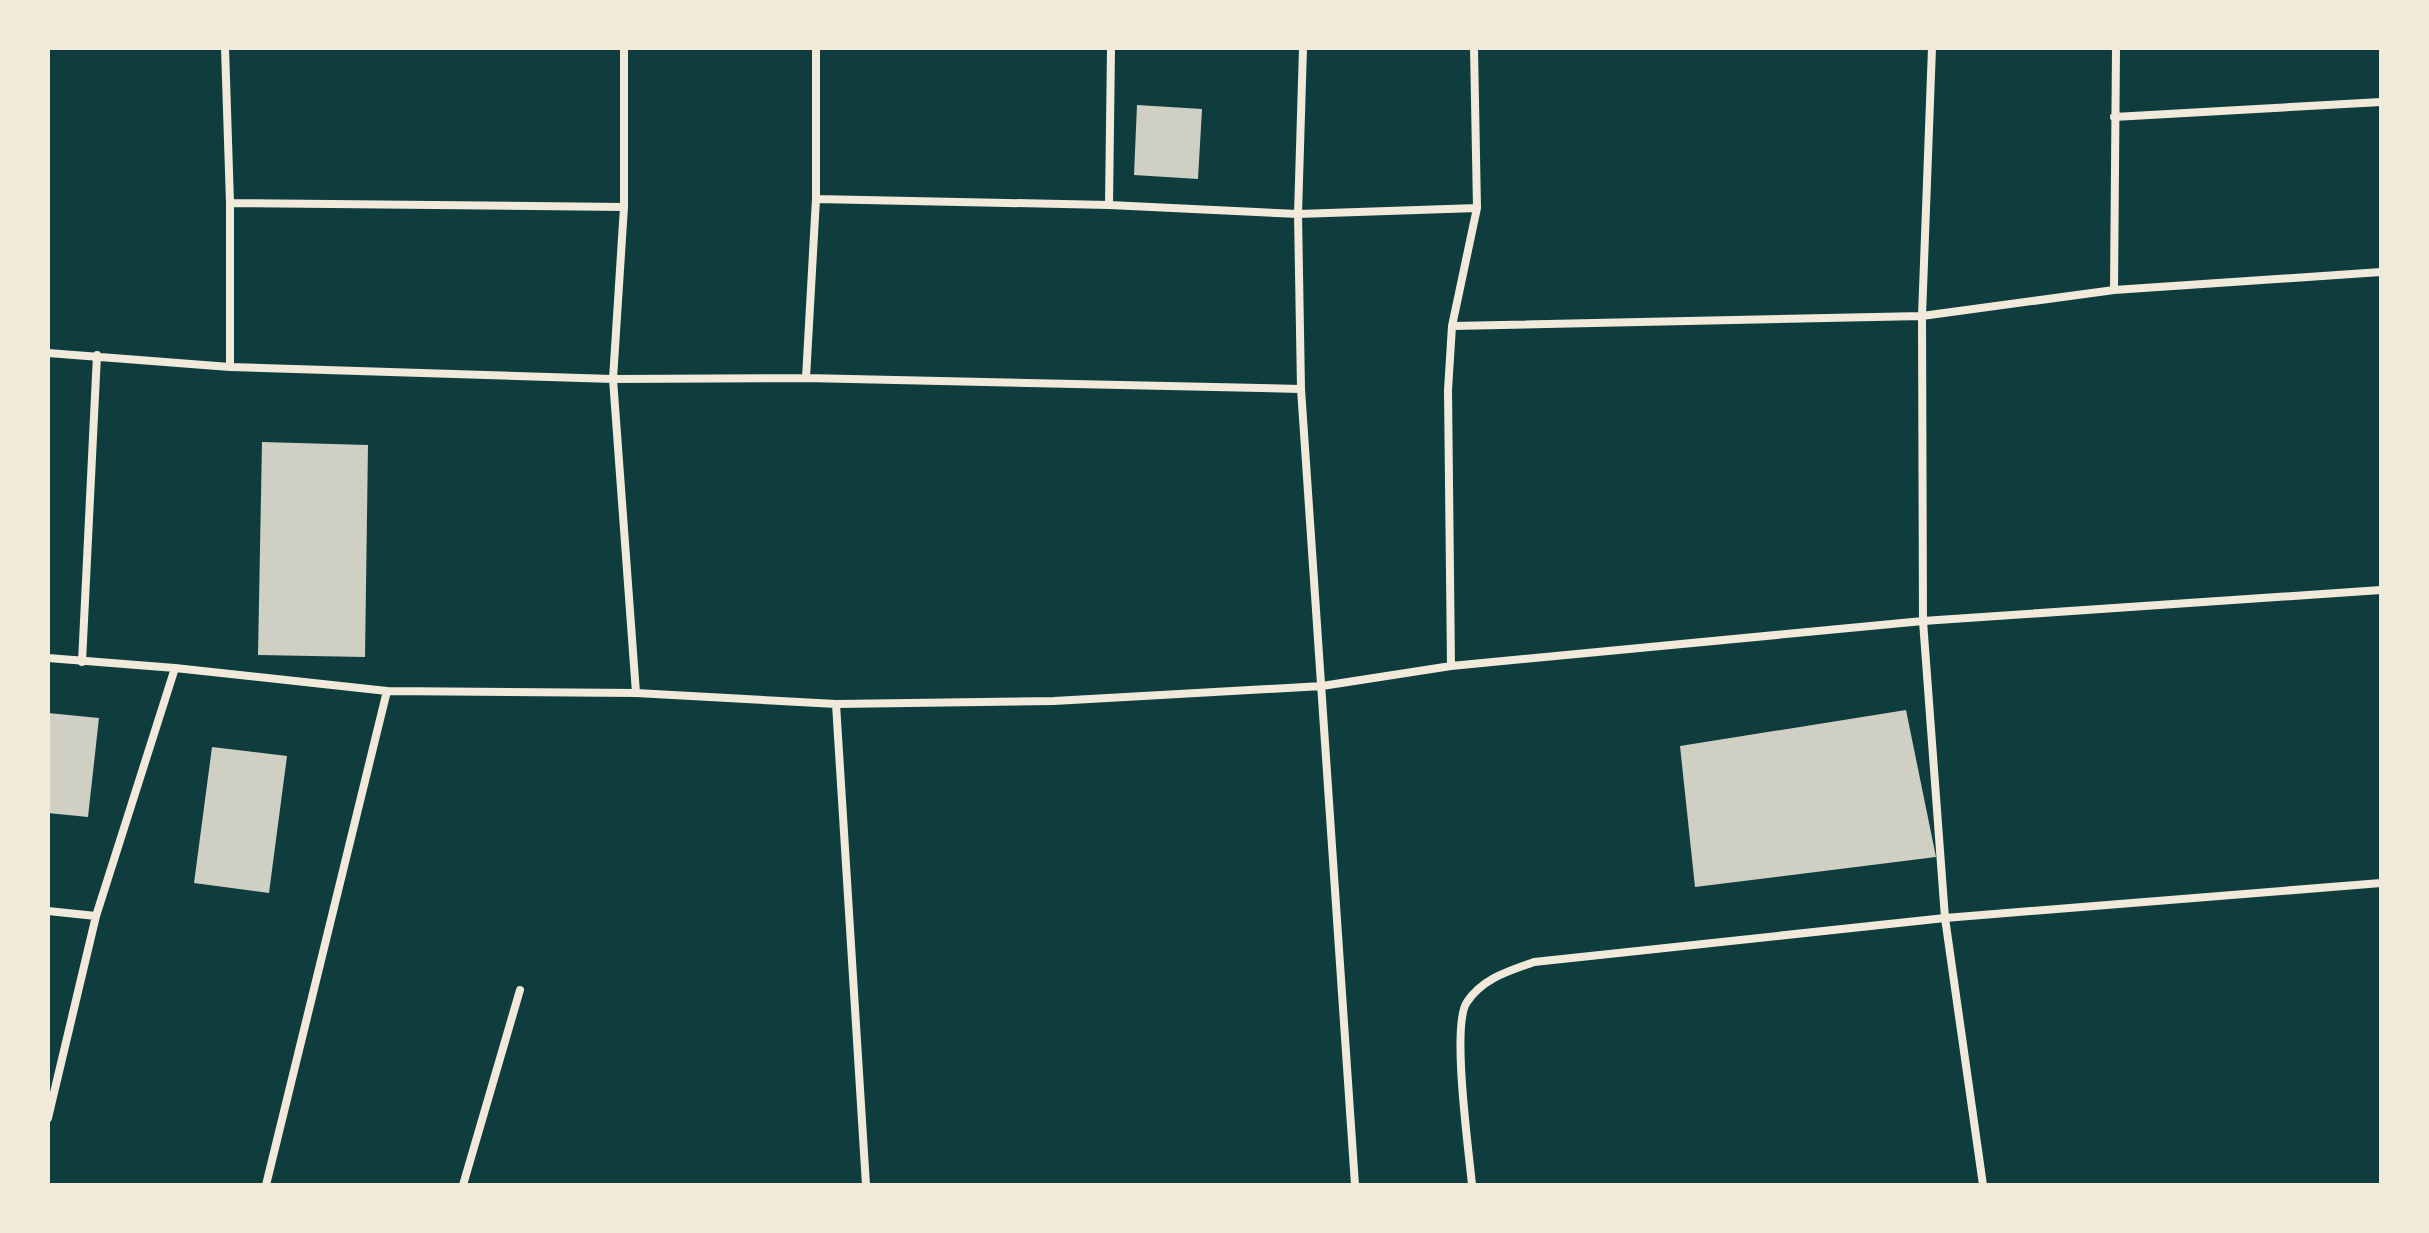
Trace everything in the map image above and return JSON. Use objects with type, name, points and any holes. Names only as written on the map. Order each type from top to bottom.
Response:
[{"type":"street","points":[[225,48],[230,203],[230,367]]},
{"type":"street","points":[[624,48],[624,207],[613,379],[636,693]]},
{"type":"street","points":[[806,378],[816,199],[816,48]]},
{"type":"street","points":[[1109,205],[1111,48]]},
{"type":"street","points":[[1303,48],[1298,214],[1301,389],[1355,1185]]},
{"type":"street","points":[[1451,666],[1448,390],[1452,326],[1477,208],[1474,48]]},
{"type":"street","points":[[1932,48],[1922,316],[1923,621],[1945,918],[1983,1185]]},
{"type":"street","points":[[2114,290],[2116,48]]},
{"type":"street","points":[[2114,117],[2381,102]]},
{"type":"street","points":[[816,199],[1109,205],[1298,214],[1477,208]]},
{"type":"street","points":[[230,203],[624,207]]},
{"type":"street","points":[[1452,326],[1922,316],[2114,290],[2381,272]]},
{"type":"street","points":[[48,353],[230,367],[613,379],[806,378],[1301,389]]},
{"type":"street","points":[[82,662],[97,355]]},
{"type":"street","points":[[48,658],[387,691],[636,693],[836,704],[1054,701],[1322,686],[1451,666],[1923,621],[2381,590]]},
{"type":"street","points":[[48,1118],[96,916],[175,668]]},
{"type":"street","points":[[266,1185],[387,691]]},
{"type":"street","points":[[836,704],[866,1185]]},
{"type":"street","points":[[1472,1185],[1459,1046],[1465,1003],[1492,977],[1534,962],[1945,918],[2381,883]]},
{"type":"street","points":[[48,911],[96,916]]},
{"type":"street","points":[[463,1185],[520,990]]},
{"type":"building","points":[[1137,105],[1202,109],[1198,179],[1134,175]]},
{"type":"building","points":[[262,442],[368,445],[365,657],[258,655]]},
{"type":"building","points":[[1906,710],[1936,857],[1695,887],[1680,746]]},
{"type":"building","points":[[48,713],[99,718],[88,817],[48,813]]},
{"type":"building","points":[[212,747],[287,756],[269,893],[194,883]]}]
